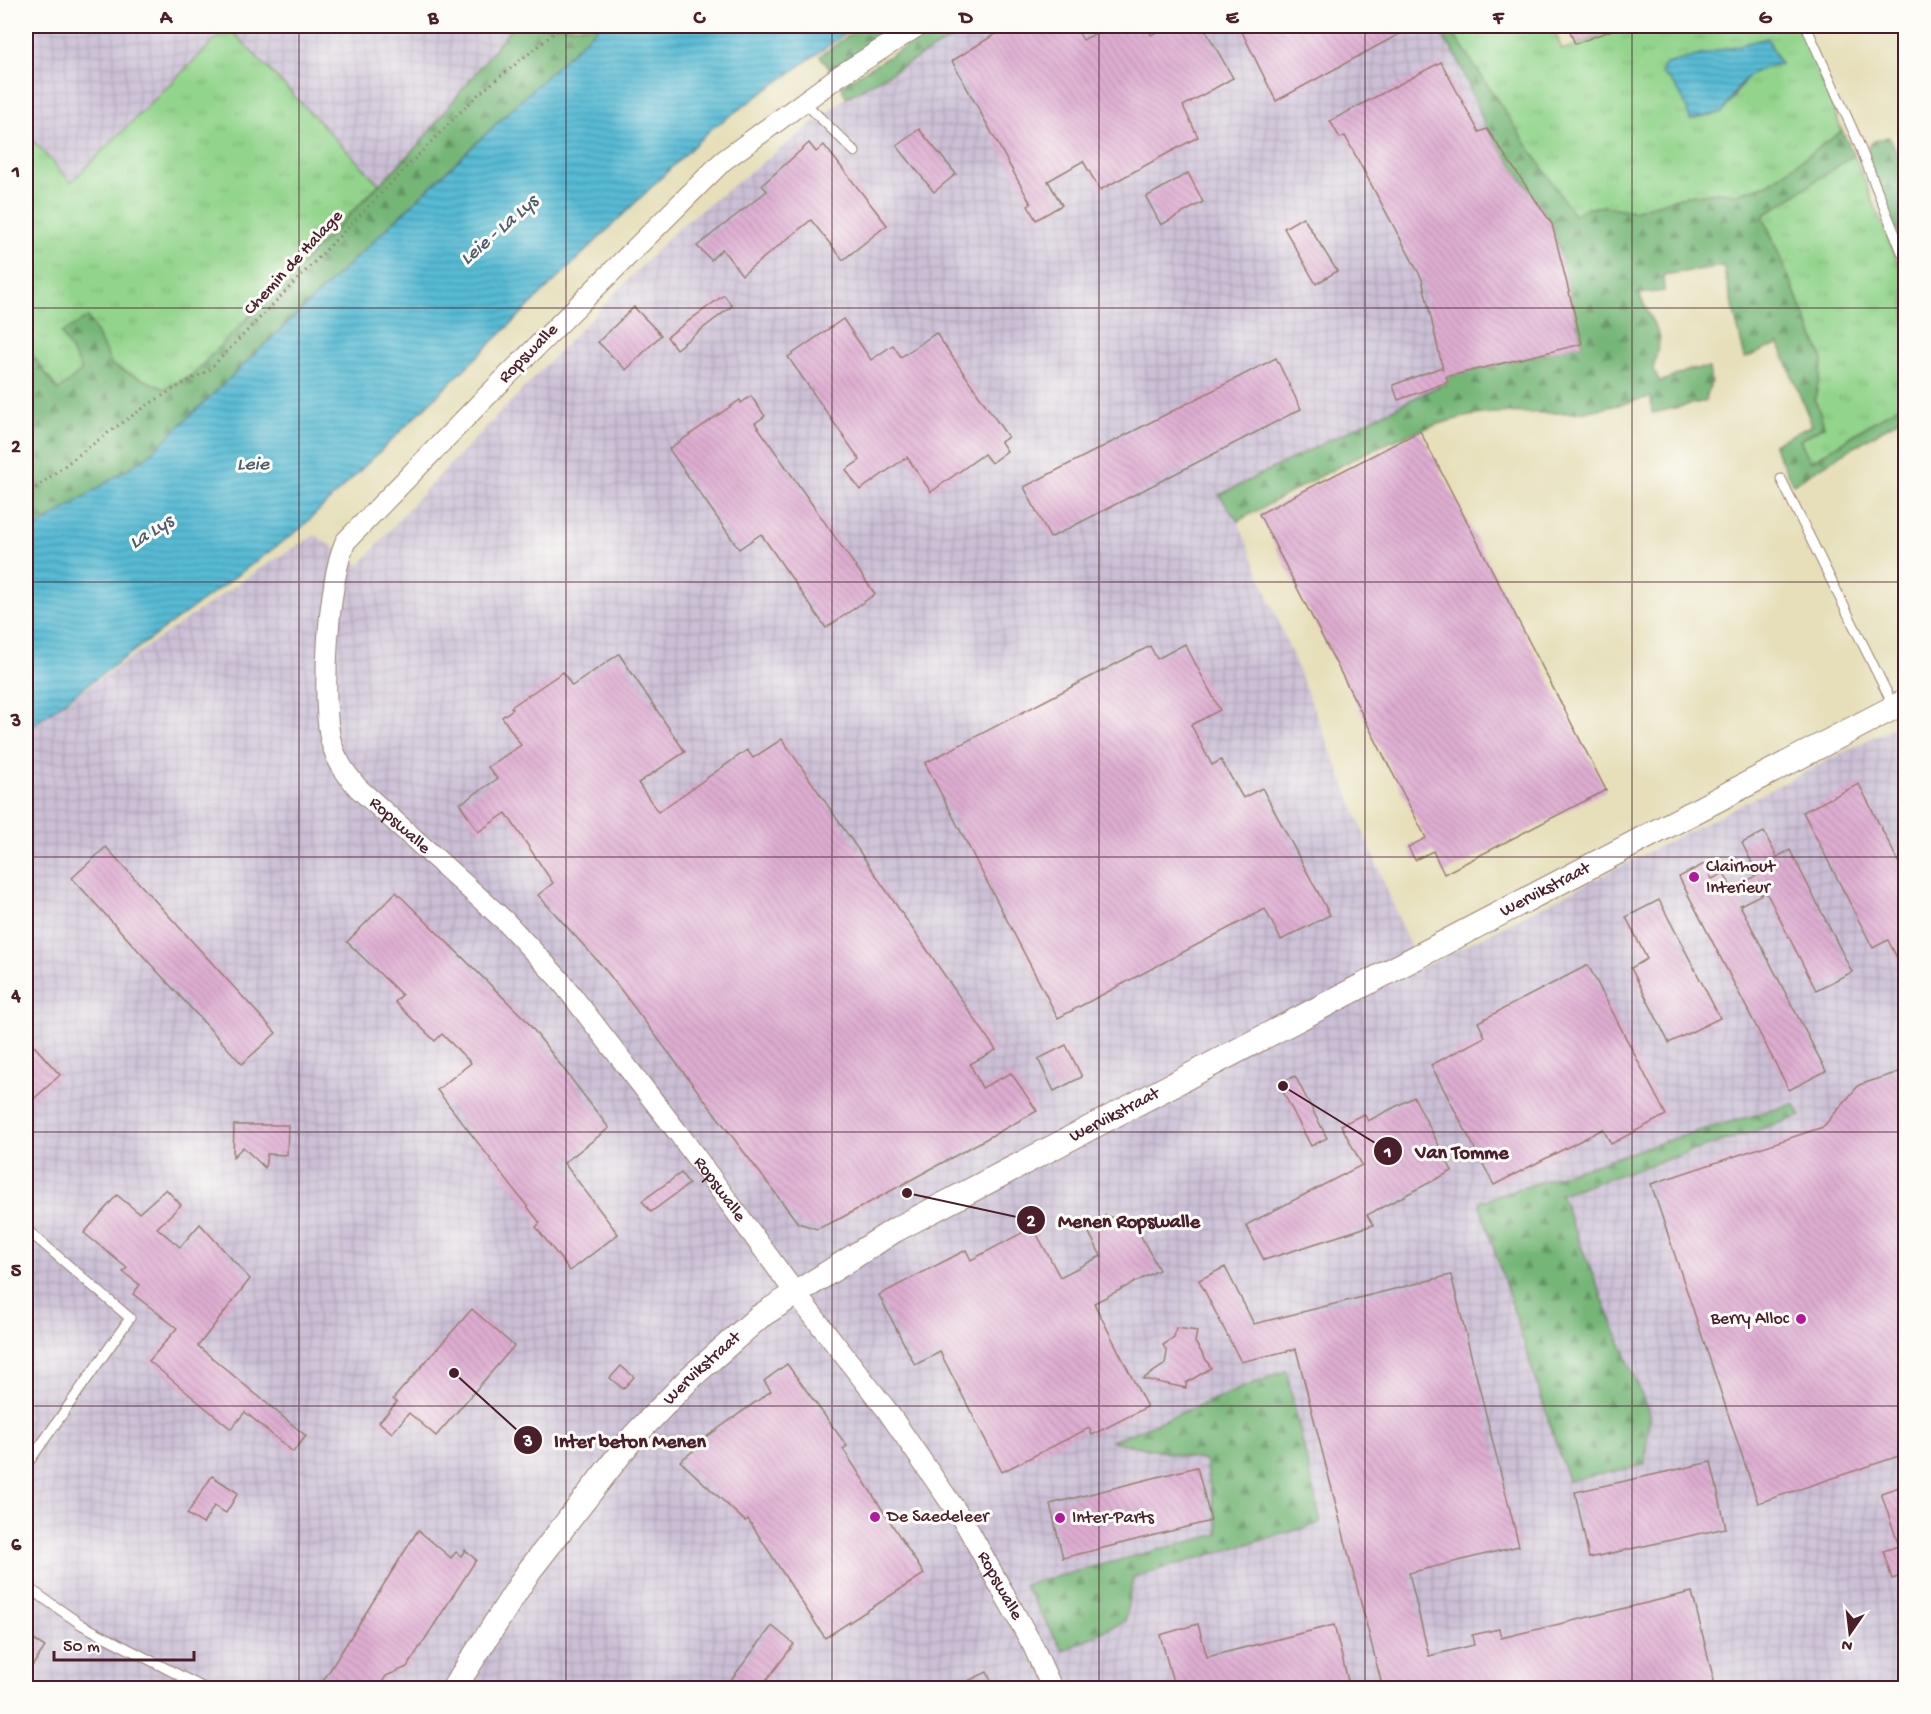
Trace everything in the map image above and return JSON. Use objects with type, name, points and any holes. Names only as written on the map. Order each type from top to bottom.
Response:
[{"type":"street","name":"Ropswalle","points":[[918,26],[804,102],[723,161],[480,403],[346,541],[338,561],[332,592],[327,696],[331,744],[342,770],[358,788],[505,921],[560,980],[679,1134],[796,1294],[886,1409],[966,1525],[1033,1646],[1052,1689]]},
{"type":"street","name":"Wervikstraat","points":[[454,1689],[529,1571],[634,1436],[690,1378],[759,1317],[895,1230],[1900,704]]},
{"type":"lane","points":[[1806,26],[1856,137],[1905,262]]},
{"type":"lane","points":[[804,102],[855,152]]},
{"type":"lane","points":[[1781,479],[1900,704]]},
{"type":"lane","points":[[26,1229],[130,1318],[26,1466]]},
{"type":"lane","points":[[26,1586],[82,1625],[126,1646],[204,1689]]},
{"type":"path","name":"Chemin de Halage","points":[[26,495],[148,405],[182,383],[208,371],[475,97],[563,26]]},
{"type":"shaded area","points":[[26,26],[513,26],[419,144],[379,184],[228,28],[71,183],[26,133]]},
{"type":"shaded area","points":[[974,26],[1435,26],[1456,55],[1487,129],[1552,223],[1582,344],[1448,382],[1220,495],[1238,521],[1419,969],[1905,721],[1905,1688],[26,1688],[26,730],[258,570],[315,535],[360,565],[413,503],[678,228],[846,98]]},
{"type":"green space","points":[[513,26],[599,26],[148,456],[26,534],[27,308],[32,355],[58,391],[82,370],[61,333],[88,317],[113,366],[165,389],[192,375],[419,144]]},
{"type":"green space","points":[[862,26],[900,26],[831,71],[820,56]]},
{"type":"green space","points":[[940,26],[974,26],[846,98],[841,85]]},
{"type":"green space","points":[[1435,26],[1448,26],[1574,215],[1584,209],[1604,206],[1633,211],[1681,197],[1718,192],[1736,194],[1768,184],[1842,131],[1854,155],[1763,216],[1823,360],[1815,399],[1824,426],[1800,440],[1811,462],[1905,402],[1905,416],[1793,484],[1773,444],[1812,425],[1779,344],[1745,358],[1723,266],[1663,275],[1664,291],[1639,294],[1660,337],[1653,370],[1660,382],[1692,369],[1709,368],[1711,383],[1705,401],[1652,413],[1651,397],[1579,412],[1494,413],[1465,417],[1435,425],[1377,448],[1238,521],[1219,495],[1447,382],[1446,377],[1582,344],[1552,224],[1487,129],[1456,55]]},
{"type":"green space","points":[[1448,26],[1553,26],[1562,50],[1629,26],[1698,26],[1699,28],[1706,26],[1800,26],[1842,131],[1768,184],[1736,194],[1718,192],[1681,197],[1633,211],[1604,206],[1584,209],[1574,216]],"holes":[[[1768,38],[1780,64],[1760,67],[1745,80],[1723,112],[1690,119],[1686,101],[1673,83]]]},
{"type":"green space","points":[[228,27],[379,184],[192,375],[165,389],[113,366],[82,370],[59,391],[32,355],[26,309],[26,133],[71,182]]},
{"type":"green space","points":[[1889,137],[1905,171],[1905,251],[1868,160],[1868,147],[1874,141]]},
{"type":"green space","points":[[1854,155],[1905,280],[1905,402],[1810,462],[1800,440],[1824,426],[1815,399],[1823,360],[1763,216]]},
{"type":"green space","points":[[1794,1104],[1801,1116],[1560,1194],[1649,1413],[1645,1465],[1568,1481],[1479,1202],[1681,1136]]},
{"type":"green space","points":[[1286,1370],[1321,1523],[1133,1577],[1125,1621],[1063,1651],[1024,1585],[1219,1534],[1205,1461],[1112,1441]]},
{"type":"water","name":"Leie","points":[[599,26],[856,26],[710,130],[300,529],[26,730],[26,534],[148,456]]},
{"type":"water","points":[[1767,38],[1780,64],[1759,70],[1745,79],[1723,112],[1690,120],[1680,94],[1661,73],[1666,64]]},
{"type":"building","points":[[1008,26],[1075,26],[1083,40],[1109,26],[1146,26],[1151,35],[1168,26],[1203,26],[1233,78],[1183,106],[1198,137],[1100,190],[1083,161],[1048,181],[1062,205],[1036,220],[1028,206],[1031,204],[952,61]]},
{"type":"building","points":[[1239,26],[1414,26],[1276,101]]},
{"type":"building","points":[[1568,26],[1620,26],[1620,27],[1575,44]]},
{"type":"building","points":[[1441,62],[1479,132],[1487,129],[1552,224],[1582,344],[1446,377],[1448,382],[1398,400],[1393,385],[1442,367],[1443,370],[1422,279],[1345,136],[1340,138],[1330,121]]},
{"type":"building","points":[[919,129],[956,174],[934,192],[897,146]]},
{"type":"building","points":[[809,143],[816,152],[824,145],[887,225],[843,260],[811,220],[742,275],[722,249],[711,260],[697,246],[767,191],[762,185]]},
{"type":"building","points":[[1188,173],[1203,202],[1161,225],[1146,197]]},
{"type":"building","points":[[1303,217],[1337,271],[1316,284],[1284,228]]},
{"type":"building","points":[[724,295],[732,306],[676,349],[667,337]]},
{"type":"building","points":[[634,307],[661,335],[626,370],[598,342]]},
{"type":"building","points":[[843,319],[871,360],[893,345],[901,357],[936,333],[1008,437],[1001,442],[1007,451],[991,463],[984,454],[931,492],[907,457],[860,490],[846,470],[860,460],[788,357]]},
{"type":"building","points":[[1276,358],[1301,409],[1050,538],[1024,487]]},
{"type":"building","points":[[751,396],[765,416],[755,423],[875,594],[826,628],[761,534],[739,549],[669,449],[740,400],[741,403]]},
{"type":"building","points":[[1420,431],[1606,790],[1444,874],[1433,851],[1415,860],[1408,847],[1426,838],[1259,514]]},
{"type":"building","points":[[1185,644],[1220,710],[1191,725],[1212,765],[1221,760],[1243,798],[1262,788],[1330,915],[1281,940],[1265,909],[1058,1018],[925,763],[1150,646],[1157,659]]},
{"type":"building","points":[[619,654],[685,752],[638,783],[658,812],[747,750],[753,758],[782,739],[996,1050],[970,1064],[982,1088],[1011,1073],[1037,1111],[841,1218],[817,1229],[798,1223],[605,969],[538,895],[553,883],[506,813],[478,832],[460,804],[497,779],[488,767],[521,745],[502,717],[513,709],[511,707],[563,672],[572,686]]},
{"type":"building","points":[[1859,784],[1905,875],[1905,974],[1888,940],[1873,948],[1803,812]]},
{"type":"building","points":[[1764,832],[1777,857],[1790,850],[1852,972],[1816,990],[1766,892],[1740,905],[1826,1071],[1789,1090],[1679,877],[1704,864],[1712,879],[1724,873],[1732,889],[1758,875],[1742,843]]},
{"type":"building","points":[[106,847],[276,1033],[242,1064],[72,878]]},
{"type":"building","points":[[396,892],[526,1020],[609,1128],[564,1163],[618,1234],[570,1271],[536,1227],[540,1223],[437,1090],[471,1063],[442,1034],[435,1041],[395,1002],[402,995],[347,942]]},
{"type":"building","points":[[1659,900],[1720,1018],[1669,1043],[1631,968],[1647,959],[1626,917]]},
{"type":"building","points":[[1588,965],[1666,1115],[1611,1144],[1603,1129],[1494,1185],[1431,1065],[1485,1037],[1478,1022]]},
{"type":"building","points":[[26,1037],[60,1075],[26,1106]]},
{"type":"building","points":[[1066,1045],[1082,1077],[1054,1091],[1038,1059]]},
{"type":"building","name":"Berry Alloc","points":[[1905,1070],[1905,1454],[1758,1503],[1651,1184],[1823,1127],[1859,1085]]},
{"type":"building","points":[[1295,1076],[1327,1138],[1311,1146],[1279,1084]]},
{"type":"building","points":[[1414,1097],[1452,1171],[1367,1215],[1373,1225],[1264,1260],[1246,1225],[1362,1165],[1341,1125],[1364,1114],[1368,1121]]},
{"type":"building","points":[[234,1125],[288,1125],[287,1155],[267,1154],[265,1168],[243,1147],[233,1157]]},
{"type":"building","points":[[681,1173],[689,1184],[651,1212],[642,1201]]},
{"type":"building","points":[[166,1189],[181,1205],[157,1228],[180,1247],[200,1224],[250,1279],[198,1346],[306,1436],[293,1452],[245,1412],[231,1429],[149,1361],[177,1328],[133,1294],[140,1285],[123,1272],[127,1268],[84,1233],[117,1195],[139,1213]]},
{"type":"building","points":[[1105,1215],[1135,1225],[1159,1270],[1094,1303],[1147,1407],[1092,1435],[1089,1428],[1002,1472],[940,1352],[915,1365],[879,1295],[966,1250],[971,1260],[1033,1227],[1060,1277],[1101,1256],[1088,1231],[1102,1224]]},
{"type":"building","points":[[1225,1267],[1254,1324],[1451,1275],[1519,1546],[1409,1573],[1429,1656],[1474,1645],[1472,1635],[1499,1629],[1501,1638],[1692,1592],[1716,1689],[1383,1689],[1296,1349],[1241,1362],[1199,1280]]},
{"type":"building","points":[[472,1309],[514,1346],[436,1436],[409,1413],[392,1433],[379,1422],[397,1402],[393,1399]]},
{"type":"building","points":[[1176,1328],[1197,1331],[1195,1342],[1211,1368],[1186,1383],[1186,1388],[1143,1379],[1165,1364],[1167,1352],[1163,1345],[1174,1338]]},
{"type":"building","points":[[787,1364],[847,1446],[843,1449],[924,1574],[825,1638],[748,1519],[745,1521],[680,1461],[693,1451],[691,1448],[771,1391],[764,1381]]},
{"type":"building","points":[[621,1366],[634,1377],[623,1389],[610,1378]]},
{"type":"building","points":[[1711,1462],[1726,1528],[1589,1558],[1575,1492]]},
{"type":"building","points":[[1197,1467],[1211,1521],[1063,1558],[1050,1504]]},
{"type":"building","points":[[212,1476],[238,1493],[226,1513],[214,1506],[203,1524],[187,1514]]},
{"type":"building","points":[[1905,1485],[1905,1575],[1892,1579],[1883,1551],[1899,1546],[1881,1493]]},
{"type":"building","points":[[418,1530],[451,1558],[456,1552],[461,1556],[465,1550],[476,1560],[407,1667],[386,1676],[378,1689],[318,1689]]},
{"type":"building","points":[[1198,1624],[1207,1657],[1334,1625],[1350,1689],[1175,1689],[1160,1635]]},
{"type":"building","points":[[772,1626],[794,1644],[760,1689],[724,1689]]},
{"type":"building","points":[[26,1635],[45,1647],[26,1675]]},
{"type":"building","points":[[987,1672],[995,1689],[951,1689]]},
{"type":"place","name":"Clairhout Interieur","points":[[1694,877]]},
{"type":"place","name":"Van Tomme","points":[[1283,1086]]},
{"type":"place","name":"Menen Ropswalle","points":[[907,1193]]},
{"type":"place","name":"Berry Alloc","points":[[1801,1319]]},
{"type":"place","name":"Inter beton Menen","points":[[454,1373]]},
{"type":"place","name":"De Saedeleer","points":[[875,1517]]},
{"type":"place","name":"Inter-Parts","points":[[1060,1518]]},
{"type":"water label","name":"Leie - La Lys","points":[[500,231]]},
{"type":"water label","name":"La Lys","points":[[152,533]]}]
